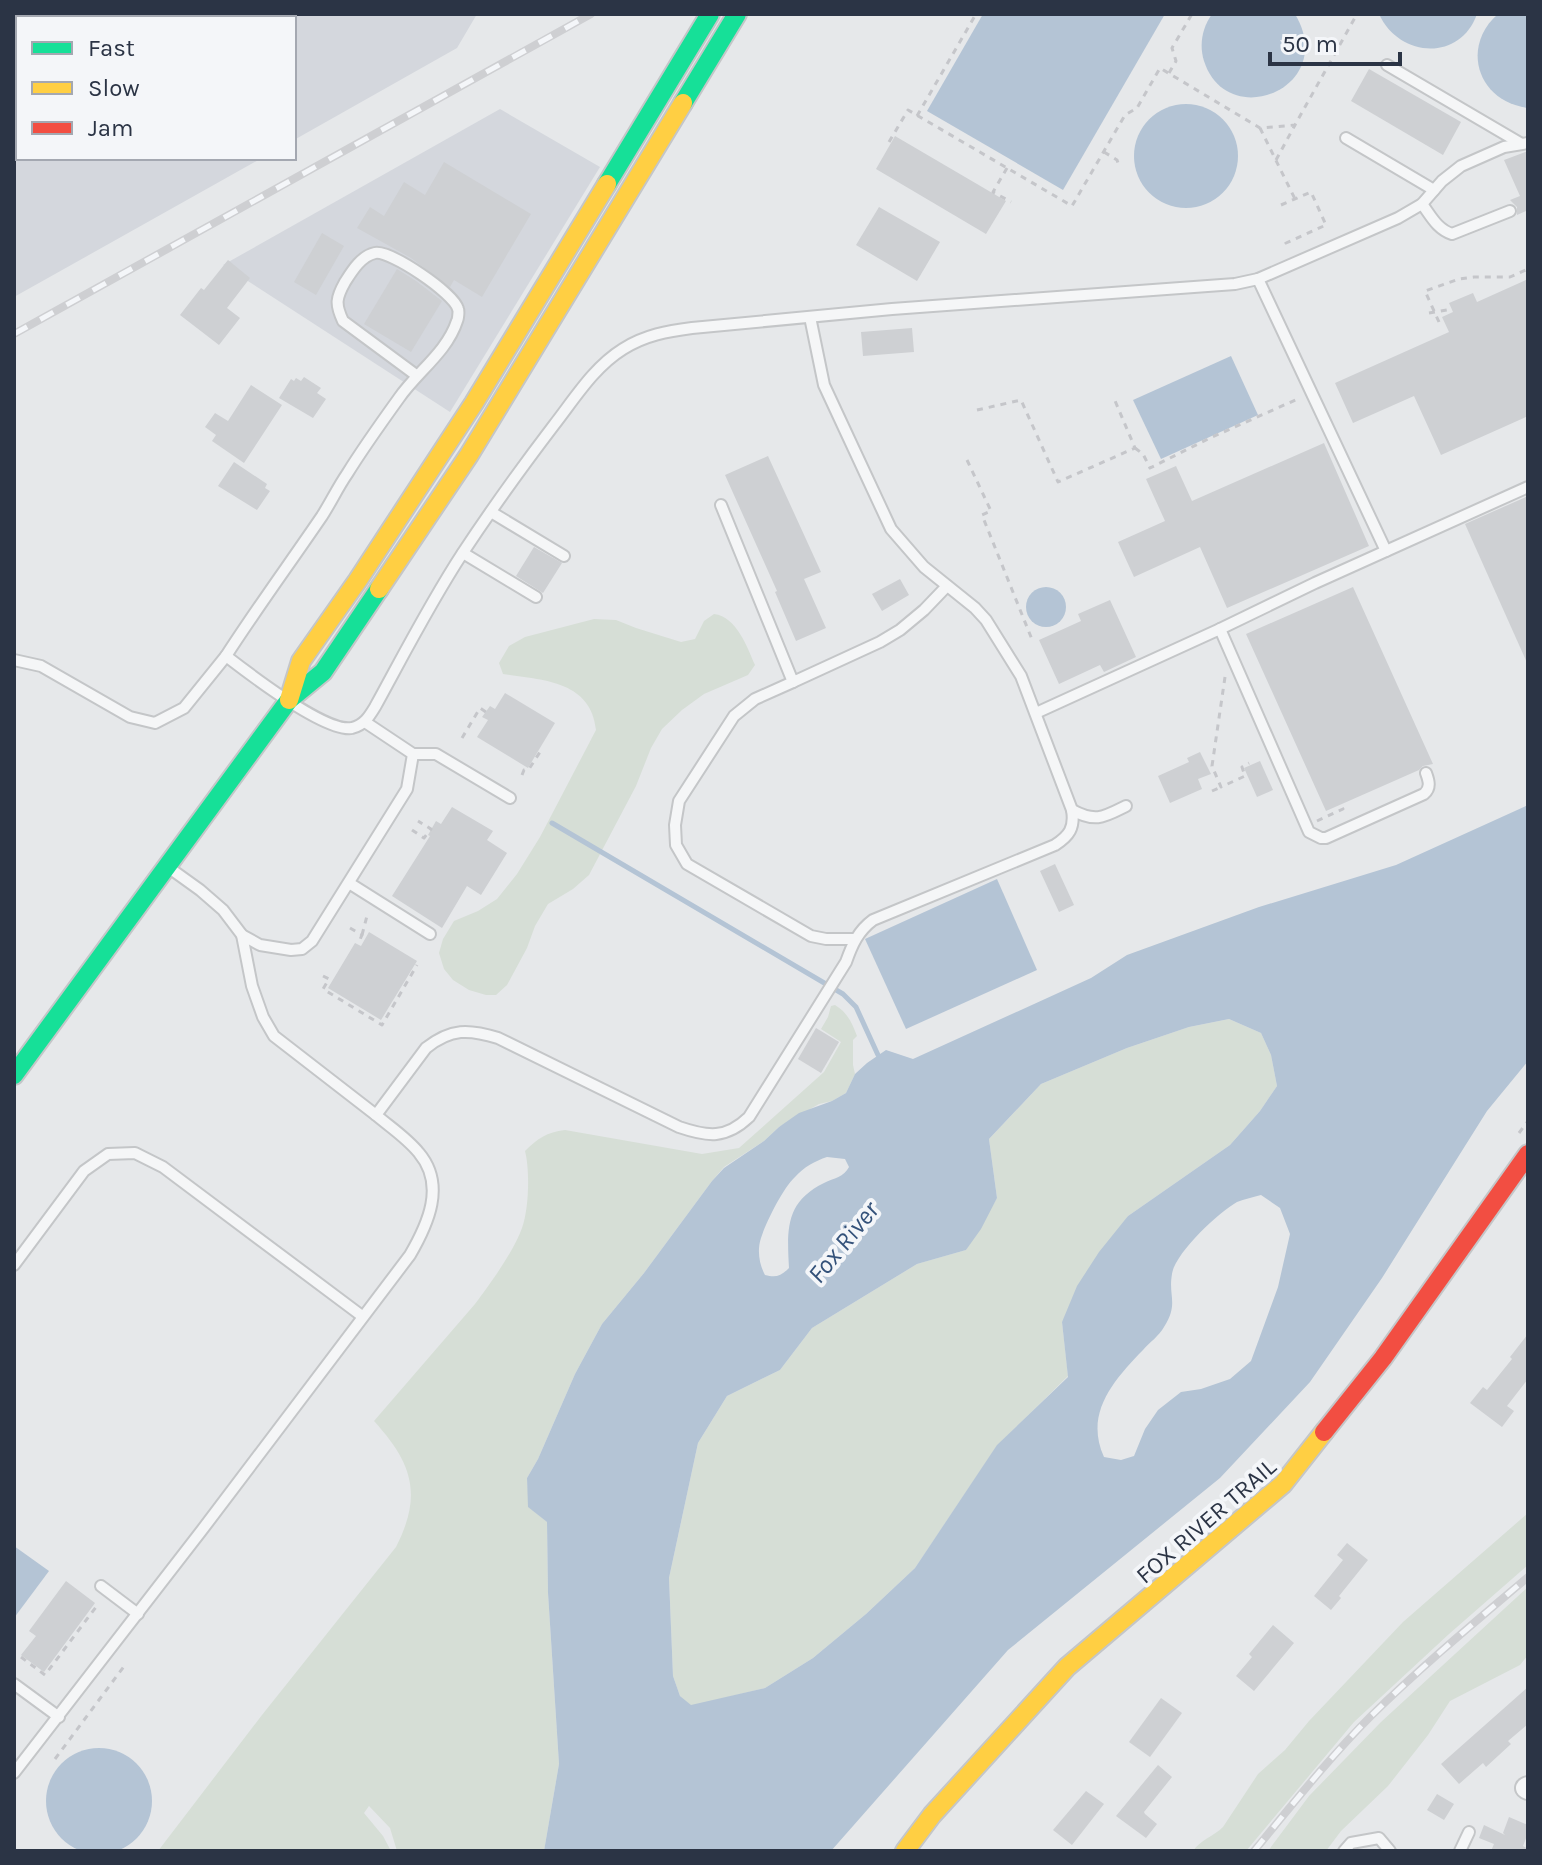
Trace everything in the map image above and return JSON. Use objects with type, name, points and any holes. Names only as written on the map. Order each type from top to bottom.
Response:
[{"type":"main road","points":[[14,1075],[289,700],[323,672],[469,455],[737,14]]},
{"type":"main road","points":[[289,700],[301,661],[367,567],[474,403],[708,17]]},
{"type":"main road","points":[[905,1851],[932,1815],[1067,1667],[1283,1484],[1383,1358],[1528,1154]]},
{"type":"lane","points":[[1387,65],[1524,143]]},
{"type":"lane","points":[[1346,138],[1434,190]]},
{"type":"lane","points":[[226,656],[260,682],[329,725],[344,728],[365,722],[436,596],[521,467],[592,376],[609,359],[624,348],[662,332],[892,309],[1235,284],[1258,279],[1398,218],[1422,204],[1461,166],[1504,147],[1524,143]]},
{"type":"lane","points":[[1422,204],[1437,226],[1452,234],[1510,211]]},
{"type":"lane","points":[[14,660],[41,666],[130,717],[155,723],[184,708],[226,656],[324,513],[355,462],[416,375],[447,342],[458,320],[459,309],[436,284],[386,254],[375,253],[363,259],[352,271],[339,294],[337,308],[343,321],[416,375]]},
{"type":"lane","points":[[1258,279],[1386,551]]},
{"type":"lane","points":[[376,1115],[426,1048],[450,1034],[465,1031],[498,1038],[679,1127],[713,1135],[728,1132],[749,1117],[846,962],[855,939],[865,925],[1055,845],[1072,828],[1072,810],[1021,676],[986,620],[924,567],[891,529],[824,385],[810,317]]},
{"type":"lane","points":[[1036,713],[1528,487]]},
{"type":"lane","points":[[721,505],[793,682]]},
{"type":"lane","points":[[491,512],[564,556]]},
{"type":"lane","points":[[463,553],[536,597]]},
{"type":"lane","points":[[855,939],[811,936],[687,864],[676,845],[679,801],[734,716],[755,699],[880,642],[924,610],[947,586]]},
{"type":"lane","points":[[1220,629],[1309,832],[1326,838],[1424,794],[1429,786],[1426,773]]},
{"type":"lane","points":[[365,722],[413,754],[436,754],[510,798]]},
{"type":"lane","points":[[167,866],[223,910],[242,935],[268,947],[302,949],[312,941],[407,789],[413,754]]},
{"type":"lane","points":[[1072,810],[1091,819],[1102,818],[1126,806]]},
{"type":"lane","points":[[349,883],[430,934]]},
{"type":"lane","points":[[14,1773],[410,1255],[427,1223],[432,1202],[431,1177],[419,1153],[376,1115],[274,1036],[263,1017],[252,986],[242,935]]},
{"type":"lane","points":[[14,1265],[84,1171],[108,1154],[135,1153],[163,1167],[362,1316]]},
{"type":"lane","points":[[101,1586],[138,1614]]},
{"type":"lane","points":[[14,1684],[59,1717]]},
{"type":"lane","points":[[1460,1851],[1469,1832]]},
{"type":"lane","points":[[1344,1851],[1351,1843],[1379,1838],[1390,1851]]},
{"type":"path","points":[[917,116],[976,14]]},
{"type":"path","points":[[1169,73],[1178,61],[1172,48],[1192,14]]},
{"type":"path","points":[[1276,160],[1357,14]]},
{"type":"path","points":[[889,142],[908,110],[1072,206],[1125,115],[1137,108],[1160,68],[1260,128],[1295,199]]},
{"type":"path","points":[[1260,128],[1295,125]]},
{"type":"path","points":[[1104,152],[1117,160],[1119,166]]},
{"type":"path","points":[[1007,168],[993,192],[1011,202]]},
{"type":"path","points":[[1281,205],[1311,192],[1326,225],[1286,243],[1284,239]]},
{"type":"path","points":[[1303,229],[1305,234]]},
{"type":"path","points":[[1439,322],[1431,312],[1425,291],[1466,278],[1510,277],[1528,269]]},
{"type":"path","points":[[1431,312],[1452,309]]},
{"type":"path","points":[[1113,396],[1135,448],[1143,454],[1150,468],[1200,442],[1301,398]]},
{"type":"path","points":[[977,410],[1021,400],[1058,482],[1135,448]]},
{"type":"path","points":[[967,460],[991,511],[982,515],[1033,642]]},
{"type":"path","points":[[1221,787],[1212,766],[1229,650]]},
{"type":"path","points":[[462,738],[480,708],[486,712]]},
{"type":"path","points":[[522,775],[540,752]]},
{"type":"path","points":[[1212,791],[1245,776],[1242,767],[1249,763]]},
{"type":"path","points":[[1310,824],[1343,809],[1341,806]]},
{"type":"path","points":[[412,830],[424,838],[431,829],[417,821]]},
{"type":"path","points":[[358,944],[369,907]]},
{"type":"path","points":[[350,928],[362,935]]},
{"type":"path","points":[[323,976],[329,979],[323,989],[382,1025],[417,965]]},
{"type":"path","points":[[1518,1133],[1528,1121]]},
{"type":"path","points":[[21,1657],[45,1675],[99,1602]]},
{"type":"path","points":[[55,1759],[125,1665]]},
{"type":"shaded area","points":[[14,14],[477,14],[457,48],[296,139],[296,16],[16,16],[16,160],[258,160],[14,297]]},
{"type":"shaded area","points":[[500,109],[600,167],[450,412],[223,265]]},
{"type":"shaded area","points":[[714,614],[729,621],[745,642],[755,665],[748,675],[704,694],[662,729],[589,875],[548,904],[507,985],[496,995],[486,995],[469,990],[453,980],[444,969],[439,953],[443,939],[454,921],[497,899],[517,874],[596,730],[592,713],[585,701],[574,692],[548,681],[503,674],[499,663],[509,646],[525,637],[594,619],[616,620],[681,642],[695,639],[704,621]]},
{"type":"shaded area","points":[[835,1005],[846,1015],[857,1036],[853,1040],[855,1074],[846,1093],[819,1104],[779,1127],[764,1141],[724,1167],[712,1181],[602,1324],[527,1478],[529,1507],[547,1522],[548,1593],[559,1764],[544,1851],[397,1851],[390,1828],[369,1806],[364,1813],[391,1851],[158,1851],[396,1547],[409,1511],[409,1480],[397,1451],[374,1421],[475,1304],[513,1247],[526,1211],[528,1179],[525,1151],[543,1137],[565,1130],[702,1154],[739,1148],[824,1072],[841,1042],[821,1029],[831,1006]]},
{"type":"shaded area","points":[[1229,1019],[1261,1033],[1271,1055],[1277,1086],[1230,1145],[1128,1216],[1062,1322],[1068,1376],[997,1446],[915,1568],[866,1614],[813,1658],[765,1688],[691,1706],[680,1696],[673,1676],[669,1578],[698,1443],[727,1396],[780,1370],[812,1328],[917,1264],[966,1250],[997,1198],[989,1139],[1041,1084],[1127,1048],[1189,1027]]},
{"type":"shaded area","points":[[1528,1513],[1528,1565],[1354,1722],[1246,1851],[1193,1851],[1223,1827],[1258,1774],[1285,1750],[1403,1622]]},
{"type":"shaded area","points":[[1528,1587],[1528,1655],[1520,1665],[1450,1701],[1388,1786],[1341,1831],[1326,1851],[1268,1851],[1309,1796],[1381,1722]]},
{"type":"water","points":[[983,14],[1165,14],[1063,190],[927,111]]},
{"type":"water","points":[[1212,14],[1295,14],[1305,40],[1303,63],[1292,80],[1275,92],[1255,97],[1234,94],[1216,83],[1204,61],[1202,49],[1204,31]]},
{"type":"water","points":[[1379,14],[1477,14],[1469,30],[1457,40],[1444,47],[1429,48],[1414,46],[1400,39],[1388,29]]},
{"type":"water","points":[[1498,14],[1528,14],[1528,108],[1511,104],[1497,95],[1480,71],[1480,42],[1486,27]]},
{"type":"water","points":[[1186,104],[1206,108],[1223,119],[1234,136],[1238,156],[1234,176],[1223,193],[1206,204],[1186,208],[1166,204],[1149,193],[1138,176],[1134,156],[1138,136],[1149,119],[1166,108]]},
{"type":"water","points":[[1231,356],[1258,415],[1161,459],[1133,400]]},
{"type":"water","points":[[1046,587],[1060,593],[1066,607],[1060,621],[1046,627],[1032,621],[1026,607],[1032,593]]},
{"type":"water","name":"Fox River","points":[[1528,805],[1528,1061],[1487,1111],[1382,1278],[1310,1382],[1220,1478],[1008,1650],[831,1851],[544,1851],[559,1764],[548,1593],[547,1522],[528,1507],[527,1478],[602,1324],[712,1181],[724,1168],[799,1113],[846,1093],[855,1074],[886,1050],[913,1059],[1091,978],[1127,955],[1259,907],[1396,865]],"holes":[[[1229,1019],[1261,1033],[1271,1055],[1277,1086],[1230,1145],[1128,1216],[1099,1252],[1077,1286],[1062,1322],[1068,1377],[997,1445],[915,1568],[866,1614],[813,1658],[765,1688],[691,1705],[680,1696],[673,1676],[669,1578],[698,1443],[727,1396],[780,1370],[812,1328],[917,1264],[966,1250],[997,1198],[989,1139],[1041,1084],[1127,1048],[1189,1027]],[[827,1157],[845,1159],[849,1167],[842,1175],[824,1183],[802,1199],[791,1218],[789,1268],[778,1276],[765,1275],[759,1257],[760,1243],[775,1206],[798,1173]],[[1261,1195],[1280,1208],[1290,1234],[1278,1287],[1251,1361],[1230,1379],[1181,1392],[1158,1410],[1145,1429],[1134,1456],[1121,1460],[1104,1457],[1098,1426],[1105,1398],[1132,1361],[1160,1333],[1168,1319],[1172,1306],[1172,1274],[1181,1255],[1199,1234],[1237,1202]]]},
{"type":"water","points":[[997,879],[1037,970],[906,1029],[865,939]]},
{"type":"water","points":[[14,1546],[49,1571],[14,1618]]},
{"type":"water","points":[[99,1748],[119,1752],[137,1763],[148,1781],[152,1801],[148,1821],[137,1839],[119,1850],[99,1854],[79,1850],[61,1839],[50,1821],[46,1801],[50,1781],[61,1763],[79,1752]]},
{"type":"building","points":[[1369,69],[1461,122],[1443,155],[1351,101]]},
{"type":"building","points":[[895,136],[1006,201],[986,234],[876,169]]},
{"type":"building","points":[[1528,151],[1528,215],[1526,211],[1517,215],[1517,207],[1510,200],[1520,196],[1504,160]]},
{"type":"building","points":[[444,162],[531,214],[482,297],[454,280],[450,287],[411,258],[357,228],[370,207],[384,216],[404,182],[425,195]]},
{"type":"building","points":[[879,207],[940,242],[917,281],[856,245]]},
{"type":"building","points":[[322,233],[344,246],[316,295],[294,282]]},
{"type":"building","points":[[228,260],[250,278],[227,308],[240,318],[219,345],[180,315]]},
{"type":"building","points":[[397,269],[442,301],[411,352],[364,324]]},
{"type":"building","points":[[1528,279],[1528,416],[1441,455],[1414,396],[1353,423],[1335,383],[1449,332],[1442,317],[1453,312],[1449,303],[1473,293],[1477,302]]},
{"type":"building","points":[[912,328],[914,352],[863,356],[861,332]]},
{"type":"building","points":[[304,377],[321,388],[317,393],[326,399],[313,418],[279,398],[291,379],[301,381]]},
{"type":"building","points":[[251,385],[282,405],[244,463],[212,441],[216,435],[205,427],[215,413],[228,421]]},
{"type":"building","points":[[1324,443],[1369,546],[1227,608],[1200,547],[1134,577],[1118,542],[1165,521],[1146,479],[1176,466],[1192,501]]},
{"type":"building","points":[[768,456],[821,572],[804,579],[826,628],[796,641],[725,475]]},
{"type":"building","points":[[234,462],[267,484],[265,488],[270,491],[257,510],[218,486]]},
{"type":"building","points":[[1528,496],[1528,665],[1465,524]]},
{"type":"building","points":[[534,547],[562,563],[543,593],[516,576]]},
{"type":"building","points":[[900,579],[909,595],[882,611],[872,594]]},
{"type":"building","points":[[1353,587],[1433,764],[1326,811],[1246,634]]},
{"type":"building","points":[[1110,600],[1136,657],[1104,672],[1100,665],[1059,684],[1039,640],[1081,621],[1078,614]]},
{"type":"building","points":[[505,693],[555,723],[528,768],[477,737],[488,720],[482,717],[490,706],[495,709]]},
{"type":"building","points":[[1200,752],[1211,774],[1198,779],[1202,789],[1170,803],[1158,776],[1189,762],[1187,758]]},
{"type":"building","points":[[1260,761],[1273,790],[1257,797],[1244,768]]},
{"type":"building","points":[[452,807],[493,831],[487,840],[507,853],[481,895],[467,886],[442,928],[392,896],[430,836],[436,821],[441,824]]},
{"type":"building","points":[[1055,864],[1074,905],[1059,912],[1040,871]]},
{"type":"building","points":[[369,932],[417,961],[381,1020],[328,988],[355,943],[361,946]]},
{"type":"building","points":[[816,1028],[839,1042],[821,1073],[798,1059]]},
{"type":"building","points":[[1528,1334],[1528,1379],[1507,1406],[1514,1411],[1502,1427],[1470,1403],[1483,1387],[1487,1390]]},
{"type":"building","points":[[1347,1543],[1368,1560],[1331,1610],[1314,1596],[1343,1560],[1337,1555]]},
{"type":"building","points":[[66,1581],[95,1603],[44,1672],[21,1655],[36,1636],[29,1631]]},
{"type":"building","points":[[1273,1625],[1294,1643],[1254,1691],[1236,1676]]},
{"type":"building","points":[[1528,1687],[1528,1724],[1508,1741],[1511,1744],[1486,1767],[1483,1763],[1459,1784],[1441,1764]]},
{"type":"building","points":[[1161,1698],[1182,1713],[1150,1757],[1129,1742]]},
{"type":"building","points":[[1158,1765],[1172,1777],[1144,1812],[1157,1824],[1146,1838],[1116,1816]]},
{"type":"building","points":[[1086,1791],[1104,1804],[1072,1845],[1053,1830]]},
{"type":"building","points":[[1437,1794],[1454,1804],[1444,1820],[1427,1810]]},
{"type":"building","points":[[1509,1817],[1528,1825],[1523,1846],[1528,1851],[1491,1851],[1494,1844],[1479,1838],[1484,1825],[1505,1835]]},
{"type":"waterway","points":[[552,823],[843,994],[856,1007],[878,1055]]},
{"type":"railway","points":[[14,334],[591,14]]},
{"type":"railway","points":[[1254,1851],[1371,1716],[1528,1577]]},
{"type":"traffic: fast","points":[[607,184],[710,14]]},
{"type":"traffic: fast","points":[[683,103],[737,14]]},
{"type":"traffic: fast","points":[[14,1075],[289,700],[323,672],[379,589]]},
{"type":"traffic: slow","points":[[379,589],[469,455],[683,103]]},
{"type":"traffic: slow","points":[[289,700],[301,661],[474,403],[607,184]]},
{"type":"traffic: slow","points":[[905,1851],[932,1815],[1067,1667],[1283,1484],[1324,1432]]},
{"type":"traffic: jam","points":[[1324,1432],[1383,1358],[1528,1154]]}]
